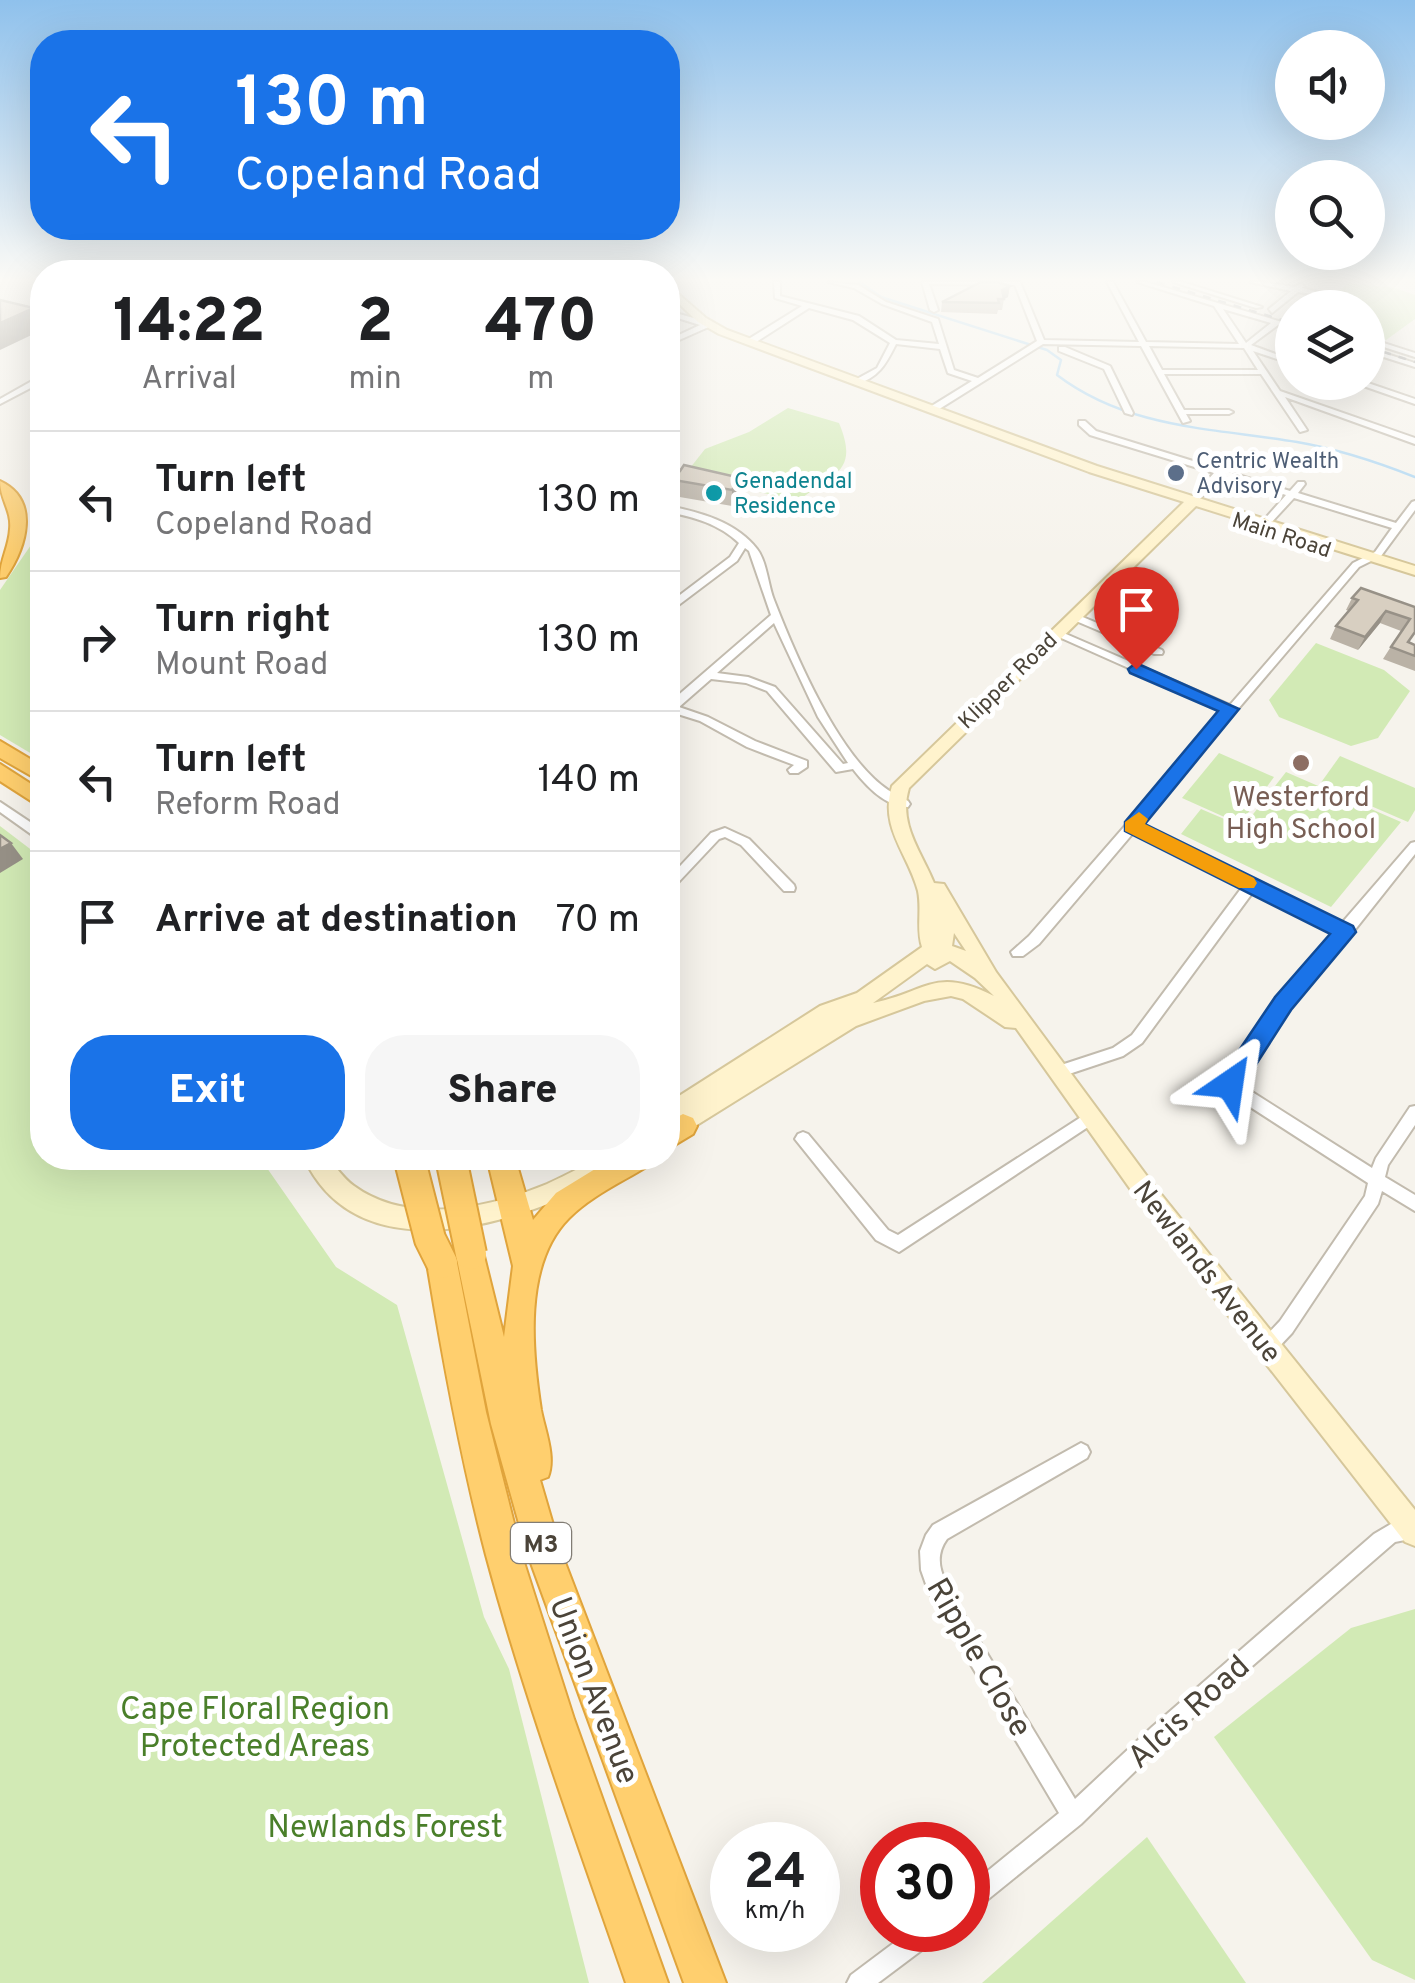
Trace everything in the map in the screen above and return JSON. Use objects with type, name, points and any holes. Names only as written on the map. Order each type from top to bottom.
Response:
[{"type":"highway","points":[[0,486],[15,503],[20,528],[14,550],[0,573]]},
{"type":"highway","points":[[0,502],[6,525],[0,552]]},
{"type":"highway","points":[[0,748],[30,767]]},
{"type":"highway","points":[[0,771],[30,792]]},
{"type":"highway","name":"Union Avenue","points":[[430,1170],[533,1515],[606,1725],[706,1983]]},
{"type":"highway","points":[[504,1170],[526,1265],[521,1350],[529,1439],[606,1725]]},
{"type":"highway","points":[[526,1265],[539,1234],[555,1212],[618,1170]]},
{"type":"highway","name":"Union Avenue","points":[[457,1258],[472,1418],[501,1543],[552,1712],[647,1983]]},
{"type":"main road","name":"Main Road","points":[[838,375],[1094,469],[1415,574]]},
{"type":"main road","name":"Main Road","points":[[1192,502],[1266,523],[1369,560]]},
{"type":"main road","name":"Klipper Road","points":[[939,952],[928,941],[927,890],[897,824],[900,802],[911,774],[1192,502]]},
{"type":"main road","points":[[900,802],[938,890],[996,984]]},
{"type":"main road","points":[[680,1123],[916,977],[939,952],[944,916],[938,890]]},
{"type":"main road","points":[[680,1121],[900,963],[928,923]]},
{"type":"main road","points":[[816,1020],[864,999],[939,952]]},
{"type":"main road","name":"Newlands Avenue","points":[[939,952],[970,963],[996,984],[1088,1118],[1414,1530]]},
{"type":"main road","name":"Newlands Avenue","points":[[939,952],[1010,1004]]},
{"type":"main road","points":[[849,1020],[924,990],[960,989],[990,1002],[1036,1043]]},
{"type":"main road","points":[[326,1170],[349,1194],[394,1215],[453,1222],[591,1170]]},
{"type":"main road","points":[[341,1170],[356,1185],[403,1206],[452,1210],[513,1200],[572,1170]]},
{"type":"street","points":[[858,382],[872,375]]},
{"type":"street","points":[[961,375],[978,381]]},
{"type":"street","points":[[933,410],[989,375]]},
{"type":"street","points":[[1110,375],[1129,413]]},
{"type":"street","points":[[1160,375],[1183,417],[1229,412]]},
{"type":"street","points":[[0,400],[30,384]]},
{"type":"street","points":[[1385,392],[1415,402]]},
{"type":"street","points":[[1284,400],[1303,430]]},
{"type":"street","points":[[1297,400],[1415,441]]},
{"type":"street","points":[[1082,424],[1090,432],[1398,527]]},
{"type":"street","points":[[1192,502],[1220,473]]},
{"type":"street","points":[[1266,523],[1301,484]]},
{"type":"street","points":[[1018,952],[1034,940],[1230,709],[1356,565],[1369,560],[1415,504]]},
{"type":"street","points":[[680,511],[708,519],[735,534],[755,554],[777,615],[834,738],[875,790],[900,802]]},
{"type":"street","points":[[680,599],[734,558],[742,544]]},
{"type":"street","points":[[680,699],[777,615]]},
{"type":"street","points":[[1073,616],[1158,652]]},
{"type":"street","points":[[1056,633],[1230,709]]},
{"type":"street","points":[[709,675],[765,686],[840,769],[855,766]]},
{"type":"street","points":[[680,711],[803,764],[794,770]]},
{"type":"street","points":[[0,806],[30,827]]},
{"type":"street","points":[[1132,826],[1345,932]]},
{"type":"street","points":[[680,873],[715,836],[725,832],[745,842],[789,888]]},
{"type":"street","points":[[1415,846],[1283,1004],[1230,1078],[1232,1088],[1415,1204]]},
{"type":"street","points":[[1057,1072],[1118,1052],[1137,1038],[1251,885]]},
{"type":"street","points":[[1268,1346],[1286,1327],[1372,1200],[1381,1164],[1415,1112]]},
{"type":"street","points":[[803,1138],[882,1235],[899,1244],[1088,1118]]},
{"type":"street","name":"Ripple Close","points":[[1073,1816],[950,1609],[933,1578],[928,1554],[930,1542],[951,1525],[1081,1452]]},
{"type":"street","name":"Alcis Road","points":[[990,1883],[1073,1816],[1159,1734],[1381,1542],[1391,1534],[1414,1530]]},
{"type":"street","points":[[860,1983],[901,1952]]},
{"type":"green space","points":[[788,408],[839,423],[846,451],[840,469],[799,500],[683,477],[705,449],[749,432]]},
{"type":"green space","points":[[30,546],[30,753],[0,735],[0,590]]},
{"type":"green space","points":[[1316,643],[1384,670],[1410,691],[1378,738],[1351,746],[1279,717],[1269,700]]},
{"type":"green space","points":[[1219,753],[1274,777],[1240,824],[1182,798]]},
{"type":"green space","points":[[1340,756],[1415,788],[1415,810],[1408,822],[1320,784]]},
{"type":"green space","points":[[1286,772],[1401,822],[1331,907],[1181,834],[1201,809],[1243,827]]},
{"type":"green space","name":"Cape Floral Region Protected Areas","points":[[0,826],[30,849],[30,1170],[268,1170],[336,1267],[397,1305],[484,1617],[509,1669],[589,1983],[0,1983]]},
{"type":"green space","points":[[1415,1609],[1415,1980],[1372,1960],[1214,1737],[1351,1628]]},
{"type":"green space","points":[[1147,1837],[1246,1983],[982,1983]]},
{"type":"building","points":[[684,465],[741,478],[732,490],[680,481]]},
{"type":"building","points":[[1361,588],[1415,607],[1415,632],[1408,642],[1415,645],[1415,656],[1391,647],[1410,619],[1386,611],[1365,637],[1336,626],[1358,600],[1352,598]]},
{"type":"building","points":[[0,835],[11,843],[0,849]]},
{"type":"waterway","points":[[1057,375],[1084,393],[1142,416],[1327,448],[1415,477]]},
{"type":"slow traffic","points":[[1139,819],[1132,826],[1246,883]]},
{"type":"place","name":"Centric Wealth Advisory","points":[[1176,473]]},
{"type":"place","name":"Genadendal Residence","points":[[714,493]]},
{"type":"place","name":"Westerford High School","points":[[1301,763]]},
{"type":"route","points":[[1136,669],[1230,709],[1132,826],[1345,932],[1283,1004],[1230,1078],[1230,1084]]},
{"type":"park label","name":"Newlands Forest","points":[[385,1826]]}]
